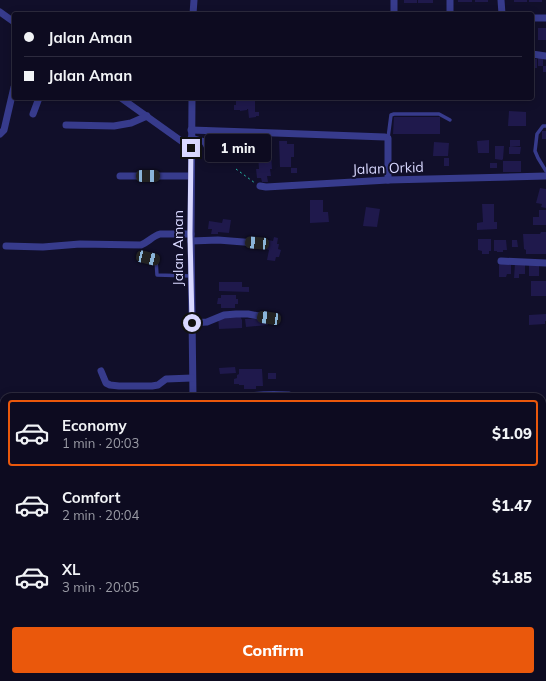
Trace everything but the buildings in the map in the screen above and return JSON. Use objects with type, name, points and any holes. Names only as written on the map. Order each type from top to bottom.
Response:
[{"type":"street","points":[[193,12],[194,0]]},
{"type":"street","points":[[394,0],[394,12]]},
{"type":"street","points":[[450,0],[450,12]]},
{"type":"street","points":[[501,0],[502,12]]},
{"type":"street","points":[[0,12],[12,21]]},
{"type":"street","points":[[534,18],[546,18]]},
{"type":"street","points":[[534,54],[546,56]]},
{"type":"street","points":[[0,134],[4,130],[12,96]]},
{"type":"street","points":[[33,114],[38,100]]},
{"type":"street","points":[[124,100],[191,148]]},
{"type":"street","name":"Jalan Aman","points":[[192,100],[192,393]]},
{"type":"street","points":[[66,125],[114,126],[131,123],[147,116]]},
{"type":"street","points":[[191,134],[385,137],[388,138],[388,180]]},
{"type":"street","points":[[191,134],[205,142],[207,146]]},
{"type":"street","points":[[120,176],[191,176]]},
{"type":"street","name":"Jalan Orkid","points":[[260,186],[266,187],[388,180],[546,176]]},
{"type":"street","points":[[6,246],[80,244],[141,245],[160,234],[257,243]]},
{"type":"street","points":[[501,261],[546,263]]},
{"type":"street","points":[[192,323],[207,322],[230,314],[248,314],[269,318]]},
{"type":"street","points":[[101,371],[106,383],[119,386],[152,386],[158,385],[166,379],[192,378]]},
{"type":"lane","points":[[388,138],[391,116],[394,114],[439,114],[450,120]]},
{"type":"lane","points":[[546,126],[544,126],[537,134],[535,151],[546,171]]},
{"type":"lane","points":[[139,256],[156,260],[157,275],[191,276]]},
{"type":"path","points":[[236,170],[260,186]]},
{"type":"route","points":[[191,148],[190,234],[192,323]]}]
